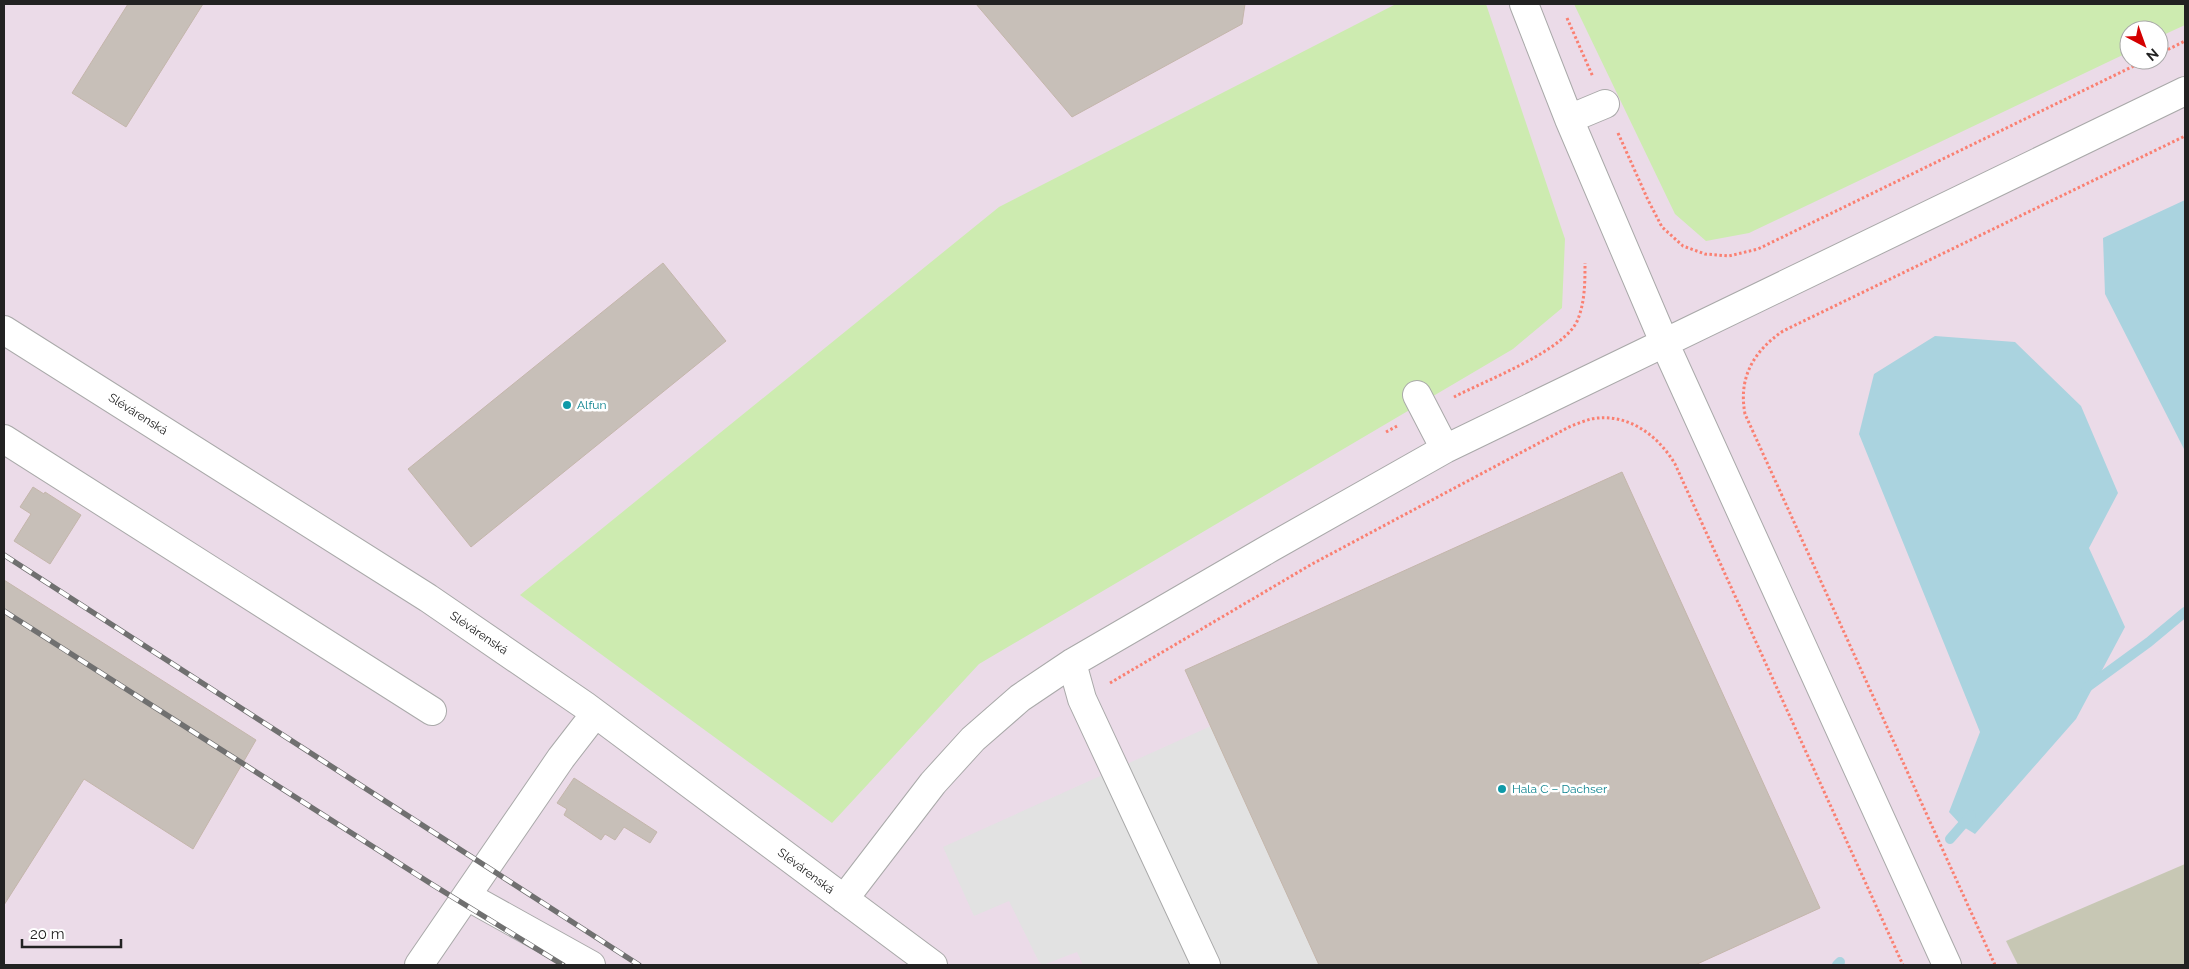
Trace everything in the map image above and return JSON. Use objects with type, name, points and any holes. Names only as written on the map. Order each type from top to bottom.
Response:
[{"type":"street","points":[[1524,4],[1569,119],[1664,342],[1947,965]]},
{"type":"street","points":[[844,899],[933,783],[973,739],[1020,698],[1072,663],[1444,449],[2185,91]]},
{"type":"street","points":[[1569,119],[1605,104]]},
{"type":"street","name":"Slévárenská","points":[[4,330],[428,598],[596,714],[934,965]]},
{"type":"street","points":[[1421,403],[1444,449]]},
{"type":"street","points":[[4,439],[432,711]]},
{"type":"street","points":[[1072,663],[1082,699],[1206,965]]},
{"type":"street","points":[[419,965],[561,758],[596,714]]},
{"type":"street","points":[[467,896],[591,965]]},
{"type":"path","points":[[1567,18],[1648,200],[1663,229],[1683,246],[1705,254],[1729,256],[1758,249],[2125,70]]},
{"type":"path","points":[[2169,49],[2185,41]]},
{"type":"path","points":[[1995,965],[1745,414],[1742,400],[1744,386],[1750,365],[1766,343],[1783,330],[2185,136]]},
{"type":"path","points":[[1386,432],[1421,403],[1547,351],[1564,339],[1578,321],[1585,292],[1586,263]]},
{"type":"path","points":[[1082,699],[1312,564],[1569,426],[1592,419],[1607,419],[1631,423],[1650,432],[1667,450],[1675,464],[1903,965]]},
{"type":"shaded area","points":[[4,4],[2185,4],[2185,965],[4,965]]},
{"type":"shaded area","points":[[1211,726],[1319,965],[1083,965],[1077,952],[1043,965],[1039,962],[1009,901],[974,916],[943,847]]},
{"type":"shaded area","points":[[2185,864],[2185,965],[2018,965],[2006,941]]},
{"type":"green space","points":[[1396,4],[1486,4],[1565,239],[1562,308],[1513,349],[979,664],[832,823],[520,595],[999,207]]},
{"type":"green space","points":[[1574,4],[2185,4],[2185,25],[2169,32],[2169,20],[2119,20],[2119,57],[1749,233],[1706,241],[1675,214]]},
{"type":"water","points":[[2185,200],[2185,451],[2105,294],[2103,238]]},
{"type":"water","points":[[1935,336],[2015,342],[2081,406],[2118,493],[2089,548],[2125,627],[2076,719],[1975,834],[1962,826],[1949,812],[1980,732],[1859,434],[1874,374]]},
{"type":"building","points":[[128,4],[203,4],[126,127],[72,93]]},
{"type":"building","points":[[976,4],[1245,4],[1242,24],[1072,117]]},
{"type":"building","name":"Alfun","points":[[663,263],[726,341],[471,547],[408,469]]},
{"type":"building","name":"Hala C – Dachser","points":[[1622,472],[1820,908],[1695,965],[1319,965],[1185,670]]},
{"type":"building","points":[[33,487],[44,494],[45,492],[81,515],[50,564],[14,541],[31,514],[20,507]]},
{"type":"building","points":[[4,580],[256,740],[193,849],[84,779],[4,905]]},
{"type":"building","points":[[574,778],[657,832],[650,843],[624,827],[615,840],[605,834],[601,840],[564,815],[567,809],[557,803]]},
{"type":"waterway","points":[[2086,688],[2149,642],[2185,612]]},
{"type":"waterway","points":[[1950,839],[1971,815]]},
{"type":"waterway","points":[[1837,965],[1840,962]]},
{"type":"railway","points":[[4,555],[639,965]]},
{"type":"railway","points":[[4,611],[433,885],[563,965]]},
{"type":"place","name":"Alfun","points":[[567,405]]},
{"type":"place","name":"Hala C – Dachser","points":[[1502,789]]}]
